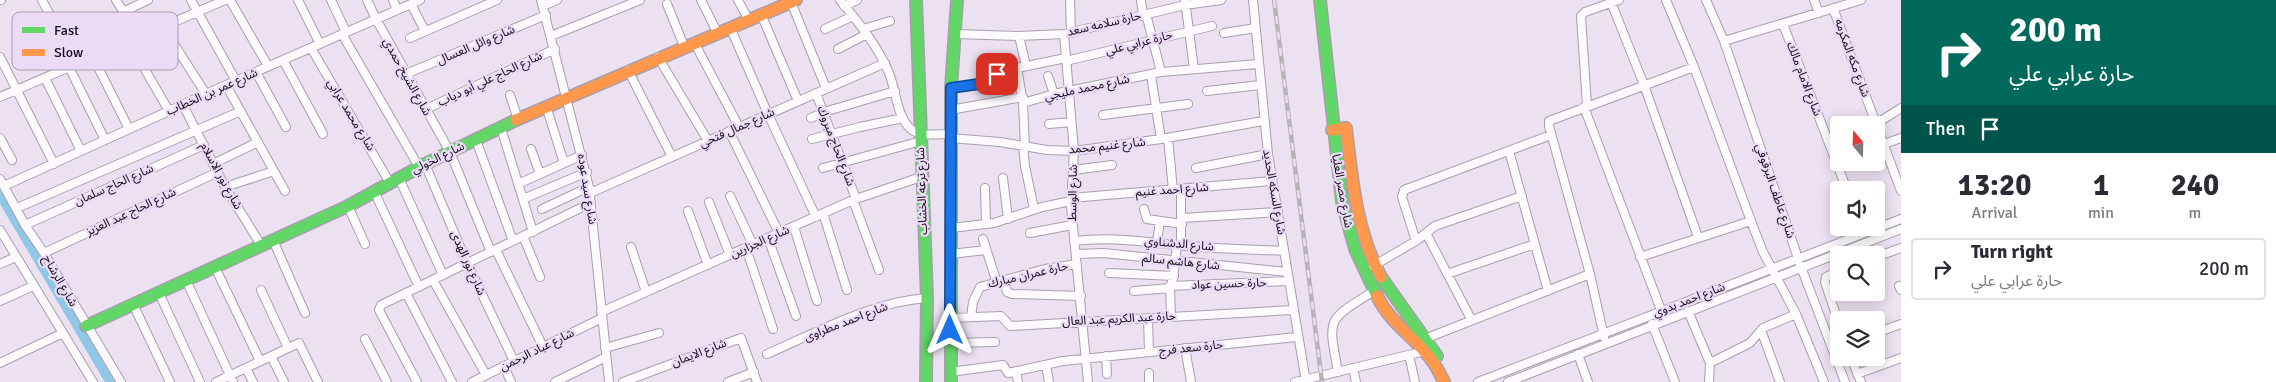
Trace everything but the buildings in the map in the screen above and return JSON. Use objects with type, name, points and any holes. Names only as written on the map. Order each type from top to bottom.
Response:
[{"type":"street","points":[[42,0],[48,12]]},
{"type":"street","points":[[116,0],[124,12],[148,0]]},
{"type":"street","points":[[191,0],[236,81]]},
{"type":"street","points":[[178,21],[225,0]]},
{"type":"street","points":[[230,0],[268,66]]},
{"type":"street","points":[[298,0],[320,44]]},
{"type":"street","name":"شارع نور الهدى","points":[[331,0],[344,33],[422,166],[514,361]]},
{"type":"street","name":"شارع الشيخ حمدي","points":[[367,0],[376,20],[450,152],[493,251],[543,347]]},
{"type":"street","points":[[393,0],[397,10]]},
{"type":"street","name":"شارع عمر بن الخطاب","points":[[2,183],[54,164],[268,66],[420,0]]},
{"type":"street","points":[[410,38],[497,0]]},
{"type":"street","points":[[542,3],[557,0]]},
{"type":"street","points":[[552,36],[640,0]]},
{"type":"street","points":[[701,0],[717,32]]},
{"type":"street","points":[[738,0],[748,20]]},
{"type":"street","points":[[857,0],[842,3],[865,32],[885,63],[903,118],[920,137]]},
{"type":"street","name":"شارع ترعه الخشاب","points":[[916,0],[927,298],[926,382]]},
{"type":"street","points":[[951,377],[950,110],[957,0]]},
{"type":"street","name":"شارع الوسط","points":[[1070,0],[1066,60],[1074,151],[1071,200],[1072,225],[1081,296],[1088,382]]},
{"type":"street","points":[[1141,0],[1162,72]]},
{"type":"street","name":"حارة سلامه سعد","points":[[955,34],[1019,36],[1068,34],[1185,3],[1221,0]]},
{"type":"street","name":"شارع السكه الحديد","points":[[1253,0],[1263,121],[1296,336],[1306,381]]},
{"type":"street","name":"شارع مصر العليا","points":[[1320,0],[1332,130],[1344,213],[1355,249],[1374,291],[1392,320],[1420,341],[1444,367],[1451,382]]},
{"type":"street","points":[[1666,0],[1694,67],[1751,221],[1772,268],[1796,314],[1824,382]]},
{"type":"street","name":"شارع عاطف البرقوقي","points":[[1706,0],[1724,41],[1801,267],[1830,336]]},
{"type":"street","points":[[1814,0],[1818,13]]},
{"type":"street","points":[[1724,41],[1861,0]]},
{"type":"street","points":[[1661,310],[1586,106],[1580,20],[1585,12],[1615,1],[1698,237]]},
{"type":"street","points":[[786,2],[826,88]]},
{"type":"street","name":"شارع الخولي","points":[[86,326],[348,206],[394,180],[546,106],[786,2]]},
{"type":"street","name":"شارع سيد عوده","points":[[542,3],[590,190],[609,382]]},
{"type":"street","points":[[1185,3],[1194,69]]},
{"type":"street","points":[[411,4],[425,31]]},
{"type":"street","points":[[667,4],[739,127]]},
{"type":"street","name":"شارع مكه المكرمه","points":[[1833,8],[1873,116]]},
{"type":"street","points":[[761,14],[798,101]]},
{"type":"street","name":"شارع وائل العسال","points":[[406,74],[546,16]]},
{"type":"street","points":[[825,29],[853,16]]},
{"type":"street","points":[[838,49],[865,32],[890,21]]},
{"type":"street","name":"شارع الامام مالك","points":[[1783,24],[1844,181]]},
{"type":"street","name":"حارة عرابي علي","points":[[951,88],[979,84],[997,74],[1017,68],[1066,60],[1212,26]]},
{"type":"street","points":[[730,27],[768,114],[820,215],[847,290]]},
{"type":"street","points":[[1224,33],[1256,28]]},
{"type":"street","points":[[1019,36],[1026,66]]},
{"type":"street","name":"شارع محمد عرابي","points":[[311,48],[394,180],[443,275]]},
{"type":"street","points":[[178,50],[206,94]]},
{"type":"street","name":"شارع الحاج علي أبو دياب","points":[[426,109],[555,50]]},
{"type":"street","points":[[0,57],[54,164]]},
{"type":"street","points":[[658,57],[708,141]]},
{"type":"street","points":[[283,60],[323,134]]},
{"type":"street","name":"شارع جمال فتحي","points":[[542,209],[672,157],[885,63]]},
{"type":"street","name":"شارع محمد مليجي","points":[[950,110],[1023,100],[1162,72],[1258,64]]},
{"type":"street","points":[[1606,343],[1590,274],[1549,126],[1551,120],[1694,67]]},
{"type":"street","points":[[1017,68],[1023,100],[1025,166],[1034,209]]},
{"type":"street","points":[[0,97],[64,70]]},
{"type":"street","points":[[75,70],[105,140]]},
{"type":"street","points":[[100,70],[129,129]]},
{"type":"street","points":[[145,70],[169,111]]},
{"type":"street","points":[[628,70],[672,157]]},
{"type":"street","points":[[256,72],[286,127]]},
{"type":"street","points":[[1151,75],[1156,108],[1177,190],[1182,221],[1174,276],[1170,287],[1171,317]]},
{"type":"street","points":[[1048,76],[1054,94]]},
{"type":"street","points":[[45,78],[81,152]]},
{"type":"street","points":[[226,85],[285,191]]},
{"type":"street","points":[[1207,91],[1260,85]]},
{"type":"street","points":[[811,118],[824,112],[895,91]]},
{"type":"street","name":"شارع الحاج مبروك","points":[[816,93],[832,133],[879,270]]},
{"type":"street","points":[[510,95],[518,120]]},
{"type":"street","points":[[1103,114],[1188,104]]},
{"type":"street","name":"شارع نور الاسلام","points":[[183,105],[225,187],[261,245]]},
{"type":"street","points":[[546,106],[564,163]]},
{"type":"street","points":[[1885,118],[1901,108]]},
{"type":"street","points":[[17,208],[241,111]]},
{"type":"street","points":[[812,139],[903,118]]},
{"type":"street","name":"شارع غنيم محمد","points":[[823,168],[920,137],[950,136],[1074,151],[1164,139],[1263,121]]},
{"type":"street","points":[[1049,124],[1071,122]]},
{"type":"street","points":[[501,128],[532,232]]},
{"type":"street","name":"شارع مصر العليا","points":[[1332,130],[1346,128],[1357,212],[1364,237],[1375,264],[1425,351],[1437,367],[1444,382]]},
{"type":"street","points":[[729,131],[779,233]]},
{"type":"street","points":[[1416,241],[1402,197],[1404,190],[1551,135]]},
{"type":"street","points":[[0,138],[12,160]]},
{"type":"street","points":[[1885,144],[1901,138]]},
{"type":"street","points":[[476,140],[513,241]]},
{"type":"street","points":[[213,164],[258,142]]},
{"type":"street","name":"شارع الحاج سلمان","points":[[25,225],[204,145]]},
{"type":"street","name":"شارع مكه المكرمه","points":[[1885,147],[1901,191]]},
{"type":"street","points":[[531,148],[540,174]]},
{"type":"street","points":[[1509,150],[1548,290]]},
{"type":"street","points":[[1196,168],[1268,154]]},
{"type":"street","points":[[518,184],[582,155]]},
{"type":"street","points":[[1073,170],[1112,165]]},
{"type":"street","points":[[225,187],[274,171]]},
{"type":"street","name":"شارع الحاج عبد العزيز","points":[[44,253],[218,172]]},
{"type":"street","points":[[523,199],[586,172]]},
{"type":"street","name":"شارع الجزارين","points":[[602,315],[646,292],[794,226],[855,200],[921,176]]},
{"type":"street","points":[[1003,178],[1008,219]]},
{"type":"street","name":"شارع احمد غنيم","points":[[951,228],[986,224],[1008,219],[1034,209],[1071,200],[1272,181]]},
{"type":"street","name":"شارع الرشاح","points":[[2,183],[25,225],[44,253],[121,382]]},
{"type":"street","points":[[985,188],[986,224]]},
{"type":"street","points":[[374,191],[419,286]]},
{"type":"street","points":[[730,196],[750,246],[773,329]]},
{"type":"street","points":[[1364,271],[1448,220],[1522,196]]},
{"type":"street","points":[[709,202],[730,255]]},
{"type":"street","points":[[417,382],[379,310],[381,305],[591,203]]},
{"type":"street","points":[[348,206],[365,244]]},
{"type":"street","points":[[1144,209],[1145,218],[1160,221],[1182,221],[1278,212]]},
{"type":"street","points":[[688,212],[708,264]]},
{"type":"street","name":"شارع احمد بدوي","points":[[1885,224],[1901,219]]},
{"type":"street","points":[[1157,242],[1160,221]]},
{"type":"street","points":[[1640,257],[1751,221]]},
{"type":"street","points":[[1030,232],[1072,225]]},
{"type":"street","points":[[794,226],[817,301]]},
{"type":"street","name":"شارع احمد بدوي","points":[[1508,382],[1652,324],[1901,229]]},
{"type":"street","name":"شارع الرشاح","points":[[0,230],[93,382]]},
{"type":"street","points":[[1426,233],[1471,319]]},
{"type":"street","points":[[523,236],[540,276]]},
{"type":"street","name":"شارع احمد بدوي","points":[[1478,382],[1798,258],[1848,236]]},
{"type":"street","points":[[768,238],[796,316]]},
{"type":"street","name":"شارع الدشناوي","points":[[1074,241],[1096,238],[1284,251]]},
{"type":"street","points":[[983,239],[986,250],[1007,292],[1012,294],[1081,296]]},
{"type":"street","points":[[273,240],[305,313]]},
{"type":"street","points":[[1447,274],[1535,244]]},
{"type":"street","points":[[631,247],[646,292]]},
{"type":"street","points":[[1885,254],[1901,248]]},
{"type":"street","points":[[951,254],[986,250]]},
{"type":"street","name":"شارع هاشم سالم","points":[[1076,254],[1104,253],[1286,272]]},
{"type":"street","points":[[0,264],[16,257]]},
{"type":"street","name":"حارة عمران مبارك","points":[[972,317],[973,302],[979,288],[1045,268],[1077,264]]},
{"type":"street","points":[[215,267],[260,361]]},
{"type":"street","points":[[1109,272],[1174,276]]},
{"type":"street","points":[[1420,341],[1471,319],[1590,274]]},
{"type":"street","points":[[1830,275],[1826,277],[1824,282],[1830,299]]},
{"type":"street","points":[[186,280],[231,379]]},
{"type":"street","points":[[433,280],[486,375]]},
{"type":"street","name":"حارة حسين عواد","points":[[1134,291],[1170,287],[1288,281]]},
{"type":"street","points":[[0,301],[33,286]]},
{"type":"street","points":[[261,290],[288,348]]},
{"type":"street","points":[[1338,372],[1331,333],[1332,326],[1338,315],[1374,291]]},
{"type":"street","points":[[158,292],[200,382]]},
{"type":"street","points":[[406,293],[452,382]]},
{"type":"street","name":"شارع احمد مطراوى","points":[[767,354],[879,308],[902,301],[927,298]]},
{"type":"street","points":[[133,304],[170,382]]},
{"type":"street","name":"حارة عبد الكريم عبد العال","points":[[950,318],[1001,316],[1010,326],[1292,310]]},
{"type":"street","points":[[1688,311],[1710,363],[1709,382]]},
{"type":"street","points":[[1710,363],[1750,343],[1761,330],[1796,314]]},
{"type":"street","name":"شارع عباد الرحمن","points":[[475,381],[602,315]]},
{"type":"street","points":[[1148,318],[1149,352]]},
{"type":"street","points":[[1652,324],[1675,382]]},
{"type":"street","points":[[1885,330],[1901,324]]},
{"type":"street","points":[[1761,330],[1780,382]]},
{"type":"street","points":[[0,363],[63,333]]},
{"type":"street","points":[[605,348],[659,333]]},
{"type":"street","name":"حارة سعد فرج","points":[[951,377],[1003,365],[1007,372],[1046,364],[1106,356],[1296,336]]},
{"type":"street","name":"شارع الايمان","points":[[623,382],[740,338],[754,372]]},
{"type":"street","points":[[365,339],[386,382]]},
{"type":"street","points":[[950,343],[994,342]]},
{"type":"street","points":[[216,382],[231,379],[246,368],[299,343],[318,382]]},
{"type":"street","points":[[1185,348],[1192,382]]},
{"type":"street","points":[[1295,382],[1324,379],[1338,372],[1425,351]]},
{"type":"street","points":[[1578,354],[1588,382]]},
{"type":"street","points":[[1409,355],[1415,382]]},
{"type":"street","points":[[271,356],[284,382]]},
{"type":"street","points":[[1106,356],[1107,374]]},
{"type":"street","points":[[554,382],[606,357]]},
{"type":"street","points":[[1858,374],[1901,358]]},
{"type":"street","points":[[1046,364],[1049,382]]},
{"type":"street","points":[[504,366],[511,382]]},
{"type":"street","name":"شارع عاطف البرقوقي","points":[[1840,366],[1845,382]]},
{"type":"street","points":[[1854,366],[1861,382]]},
{"type":"street","points":[[246,368],[253,382]]},
{"type":"street","points":[[1353,368],[1356,382]]},
{"type":"street","points":[[1016,371],[1018,382]]},
{"type":"street","points":[[728,382],[754,372],[757,382]]},
{"type":"street","points":[[1149,373],[1149,382]]},
{"type":"waterway","points":[[0,195],[110,382]]},
{"type":"railway","points":[[1274,0],[1322,382]]},
{"type":"traffic: fast","points":[[916,0],[927,298],[926,382]]},
{"type":"traffic: fast","points":[[951,382],[951,88],[957,0]]},
{"type":"traffic: fast","points":[[1320,0],[1342,202],[1355,249],[1377,296]]},
{"type":"traffic: fast","points":[[86,326],[348,206],[425,164],[516,120]]},
{"type":"traffic: fast","points":[[1381,277],[1437,356]]},
{"type":"traffic: slow","points":[[516,120],[796,0]]},
{"type":"traffic: slow","points":[[1332,130],[1346,128],[1356,204],[1366,241],[1381,277]]},
{"type":"traffic: slow","points":[[1377,296],[1388,314],[1432,361],[1444,382]]},
{"type":"route","points":[[950,330],[951,88],[973,86],[997,74]]}]
